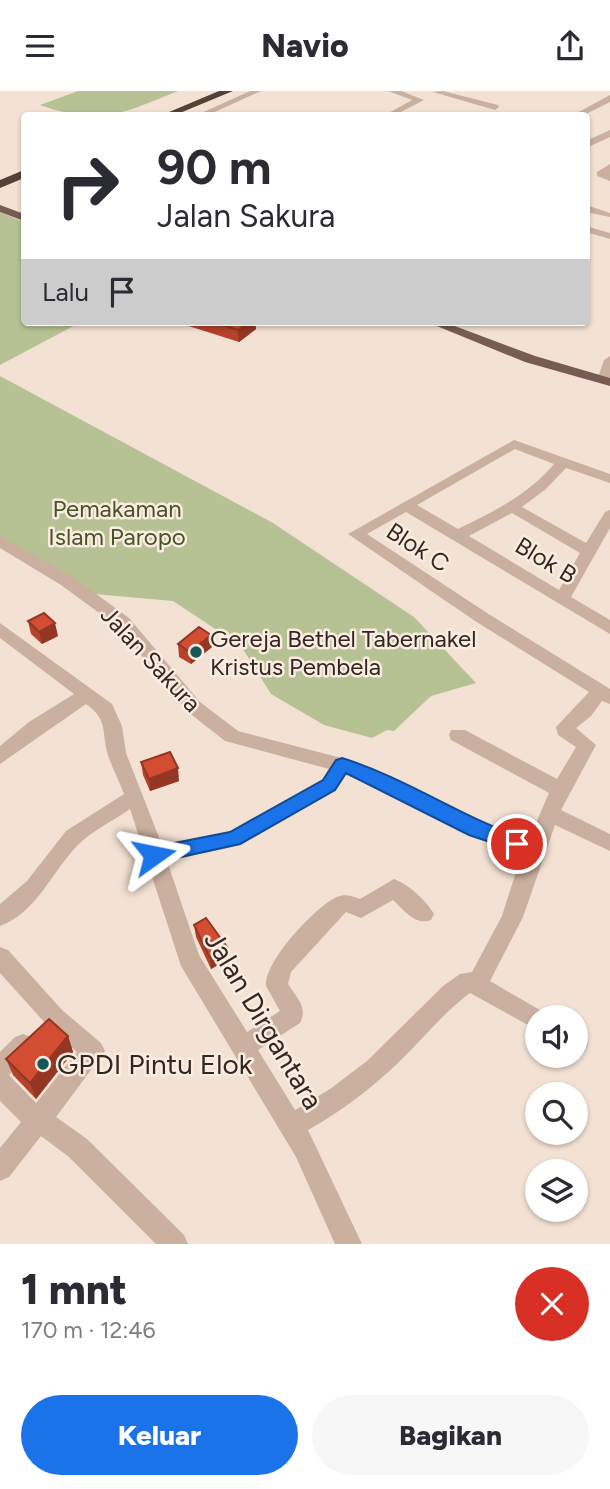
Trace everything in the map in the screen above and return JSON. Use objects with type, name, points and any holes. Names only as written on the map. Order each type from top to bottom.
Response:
[{"type":"highway","points":[[167,112],[208,91]]},
{"type":"highway","points":[[167,112],[228,91]]},
{"type":"highway","points":[[0,177],[21,168]]},
{"type":"highway","points":[[0,184],[21,175]]},
{"type":"main road","points":[[0,208],[21,217]]},
{"type":"main road","points":[[443,326],[530,359],[607,381]]},
{"type":"street","points":[[209,112],[257,91]]},
{"type":"street","points":[[392,91],[420,100]]},
{"type":"street","points":[[395,112],[438,92],[495,107]]},
{"type":"street","points":[[584,112],[610,98]]},
{"type":"street","points":[[591,109],[610,114]]},
{"type":"street","points":[[590,143],[610,134]]},
{"type":"street","points":[[610,167],[601,174],[610,178]]},
{"type":"street","points":[[590,209],[607,215]]},
{"type":"street","points":[[590,230],[610,236]]},
{"type":"street","points":[[607,381],[610,360]]},
{"type":"street","name":"Blok C","points":[[563,462],[516,443],[358,532],[358,537],[606,692]]},
{"type":"street","points":[[563,462],[610,479]]},
{"type":"street","name":"Blok B","points":[[457,536],[512,507],[549,480],[563,462]]},
{"type":"street","name":"Blok B","points":[[406,505],[610,628]]},
{"type":"street","points":[[512,507],[590,552]]},
{"type":"street","points":[[562,598],[610,515]]},
{"type":"street","name":"Jalan Sakura","points":[[0,541],[67,581],[123,622],[162,666],[162,672],[211,722],[246,742],[285,748],[342,765],[386,783],[476,829],[534,849]]},
{"type":"street","name":"Jalan Dirgantara","points":[[0,629],[106,709],[113,726],[117,753],[189,959],[292,1125],[320,1178],[349,1244]]},
{"type":"street","points":[[477,985],[512,917],[534,849],[552,815],[560,790],[587,745],[565,730],[565,727],[606,692]]},
{"type":"street","points":[[0,757],[36,727],[88,694]]},
{"type":"street","points":[[458,735],[560,790]]},
{"type":"street","points":[[154,855],[234,839],[329,785],[342,765]]},
{"type":"street","points":[[0,917],[34,887],[72,837],[134,797]]},
{"type":"street","points":[[552,815],[610,843]]},
{"type":"street","points":[[243,1047],[292,1016],[293,1011],[276,983],[276,978],[290,956],[340,905],[347,903],[361,909],[394,888],[423,914]]},
{"type":"street","points":[[0,957],[54,1017],[93,1051],[41,1121],[0,1168]]},
{"type":"street","points":[[292,1125],[332,1104],[358,1086],[405,1042],[450,994],[468,981],[525,1013]]},
{"type":"street","points":[[0,1068],[54,1017]]},
{"type":"street","points":[[0,1083],[22,1108],[78,1148],[175,1244]]},
{"type":"green space","points":[[78,91],[178,91],[121,112],[66,112],[40,105]]},
{"type":"green space","points":[[0,212],[21,221],[21,326],[73,326],[0,365]]},
{"type":"green space","name":"Pemakaman Islam Paropo","points":[[0,376],[273,523],[414,617],[476,683],[431,696],[394,731],[387,730],[372,738],[324,725],[271,694],[241,646],[173,601],[94,594],[0,537]]},
{"type":"building","points":[[225,326],[244,326],[238,330]]},
{"type":"building","points":[[44,613],[55,623],[39,632],[28,621]]},
{"type":"building","points":[[199,627],[211,635],[190,652],[178,644]]},
{"type":"building","points":[[170,752],[178,768],[149,779],[141,762]]},
{"type":"building","points":[[206,918],[227,947],[210,958],[194,925]]},
{"type":"building","points":[[49,1019],[68,1036],[30,1083],[6,1059]]},
{"type":"place","name":"Gereja Bethel Tabernakel Kristus Pembela","points":[[196,652]]},
{"type":"place","name":"GPDI Pintu Elok","points":[[43,1064]]},
{"type":"route","points":[[154,855],[234,839],[329,785],[342,765],[386,783],[476,829],[517,844]]}]
